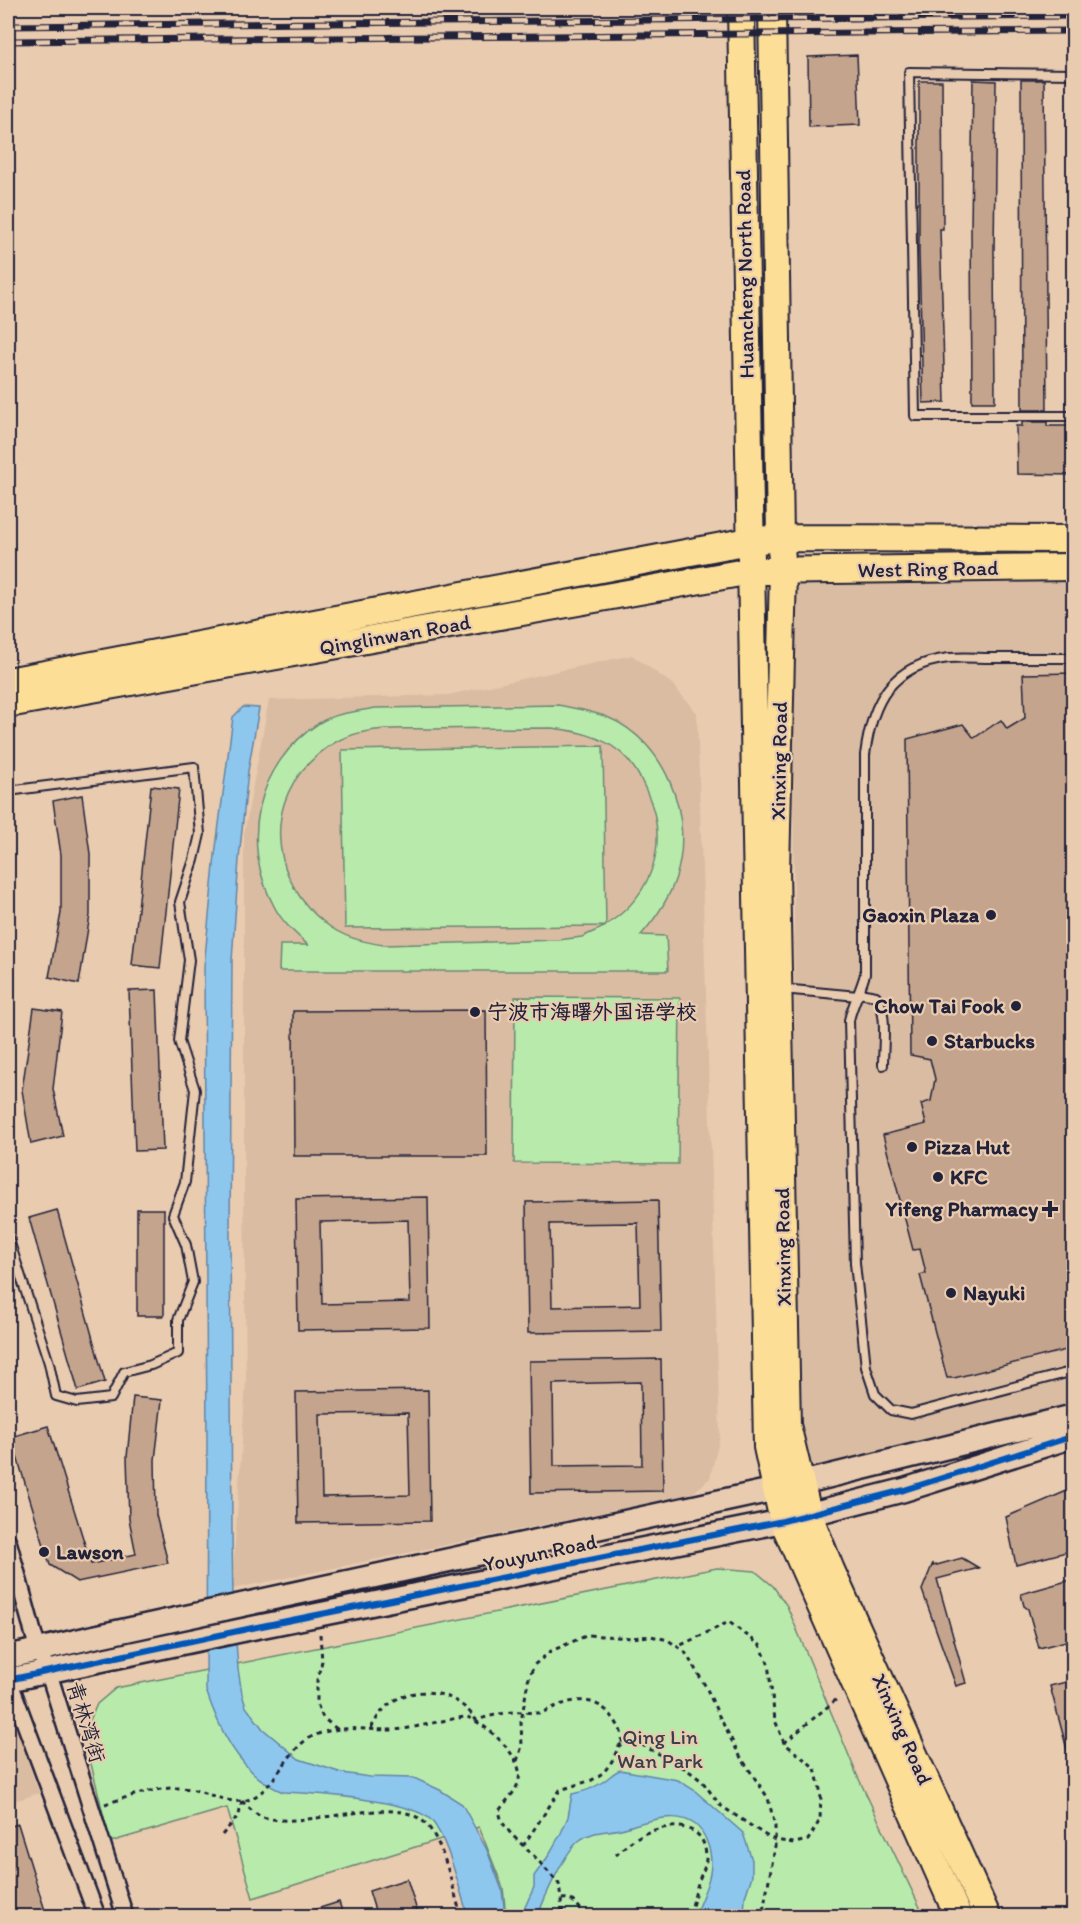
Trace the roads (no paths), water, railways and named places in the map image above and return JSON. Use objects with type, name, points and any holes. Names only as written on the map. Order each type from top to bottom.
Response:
[{"type":"main road","name":"Huancheng North Road","points":[[741,8],[749,542]]},
{"type":"main road","name":"Huancheng North Road","points":[[772,8],[780,538]]},
{"type":"main road","name":"Qinglinwan Road","points":[[8,681],[749,542],[780,538],[1074,539]]},
{"type":"main road","name":"Xinxing Road","points":[[780,538],[783,570],[776,871],[789,1486],[783,1521],[958,1917]]},
{"type":"main road","name":"Xinxing Road","points":[[749,542],[767,1447],[789,1486],[808,1513],[831,1570],[987,1917]]},
{"type":"main road","name":"West Ring Road","points":[[783,570],[1074,567]]},
{"type":"main road","name":"Qinglinwan Road","points":[[8,704],[751,572],[783,570]]},
{"type":"street","name":"Youyun Road","points":[[8,1657],[789,1486],[1074,1416]]},
{"type":"street","name":"Youyun Road","points":[[8,1680],[257,1627],[783,1521],[904,1490],[1074,1436]]},
{"type":"street","name":"青林湾街","points":[[8,1541],[38,1650],[48,1671],[125,1917]]},
{"type":"street","points":[[8,1680],[97,1917]]},
{"type":"lane","points":[[1074,74],[909,72],[915,416],[1074,416]]},
{"type":"lane","points":[[1074,658],[950,658],[919,664],[894,680],[874,710],[865,755],[865,974],[859,994],[852,1005],[849,1020],[855,1263],[866,1367],[876,1394],[891,1410],[911,1414],[1074,1371]]},
{"type":"lane","points":[[8,790],[194,767],[200,834],[180,902],[189,960],[179,1041],[195,1090],[185,1182],[173,1215],[186,1245],[194,1282],[178,1320],[178,1353],[151,1365],[124,1372],[111,1398],[77,1402],[56,1396],[49,1363],[8,1237]]},
{"type":"lane","points":[[778,988],[876,996],[881,1001],[883,1011],[883,1065]]},
{"type":"water","points":[[243,707],[259,708],[248,771],[232,960],[230,1231],[232,1534],[233,1599],[242,1694],[246,1707],[263,1729],[299,1759],[342,1773],[370,1777],[414,1778],[440,1790],[462,1804],[487,1850],[502,1890],[505,1916],[468,1916],[444,1841],[432,1821],[422,1814],[362,1799],[283,1792],[268,1785],[244,1763],[234,1750],[218,1721],[206,1690],[204,967],[215,855],[233,717]]},
{"type":"water","points":[[620,1770],[678,1780],[694,1790],[743,1833],[752,1860],[752,1876],[745,1897],[744,1916],[695,1916],[709,1878],[711,1857],[707,1842],[693,1823],[684,1819],[662,1818],[597,1833],[580,1840],[562,1864],[538,1916],[521,1916],[534,1887],[534,1876],[547,1858],[568,1817],[572,1794],[593,1788]]},
{"type":"railway","points":[[8,26],[1074,16]]},
{"type":"railway","points":[[8,41],[1074,31]]},
{"type":"place","name":"Gaoxin Plaza","points":[[991,915]]},
{"type":"place","name":"Chow Tai Fook","points":[[1016,1006]]},
{"type":"place","name":"宁波市海曙外国语学校","points":[[475,1012]]},
{"type":"place","name":"Starbucks","points":[[932,1041]]},
{"type":"place","name":"Pizza Hut","points":[[912,1147]]},
{"type":"place","name":"KFC","points":[[938,1177]]},
{"type":"place","name":"Yifeng Pharmacy","points":[[1050,1209]]},
{"type":"place","name":"Nayuki","points":[[951,1293]]},
{"type":"place","name":"Lawson","points":[[44,1552]]},
{"type":"park label","name":"Qing Lin Wan Park","points":[[660,1749]]}]
